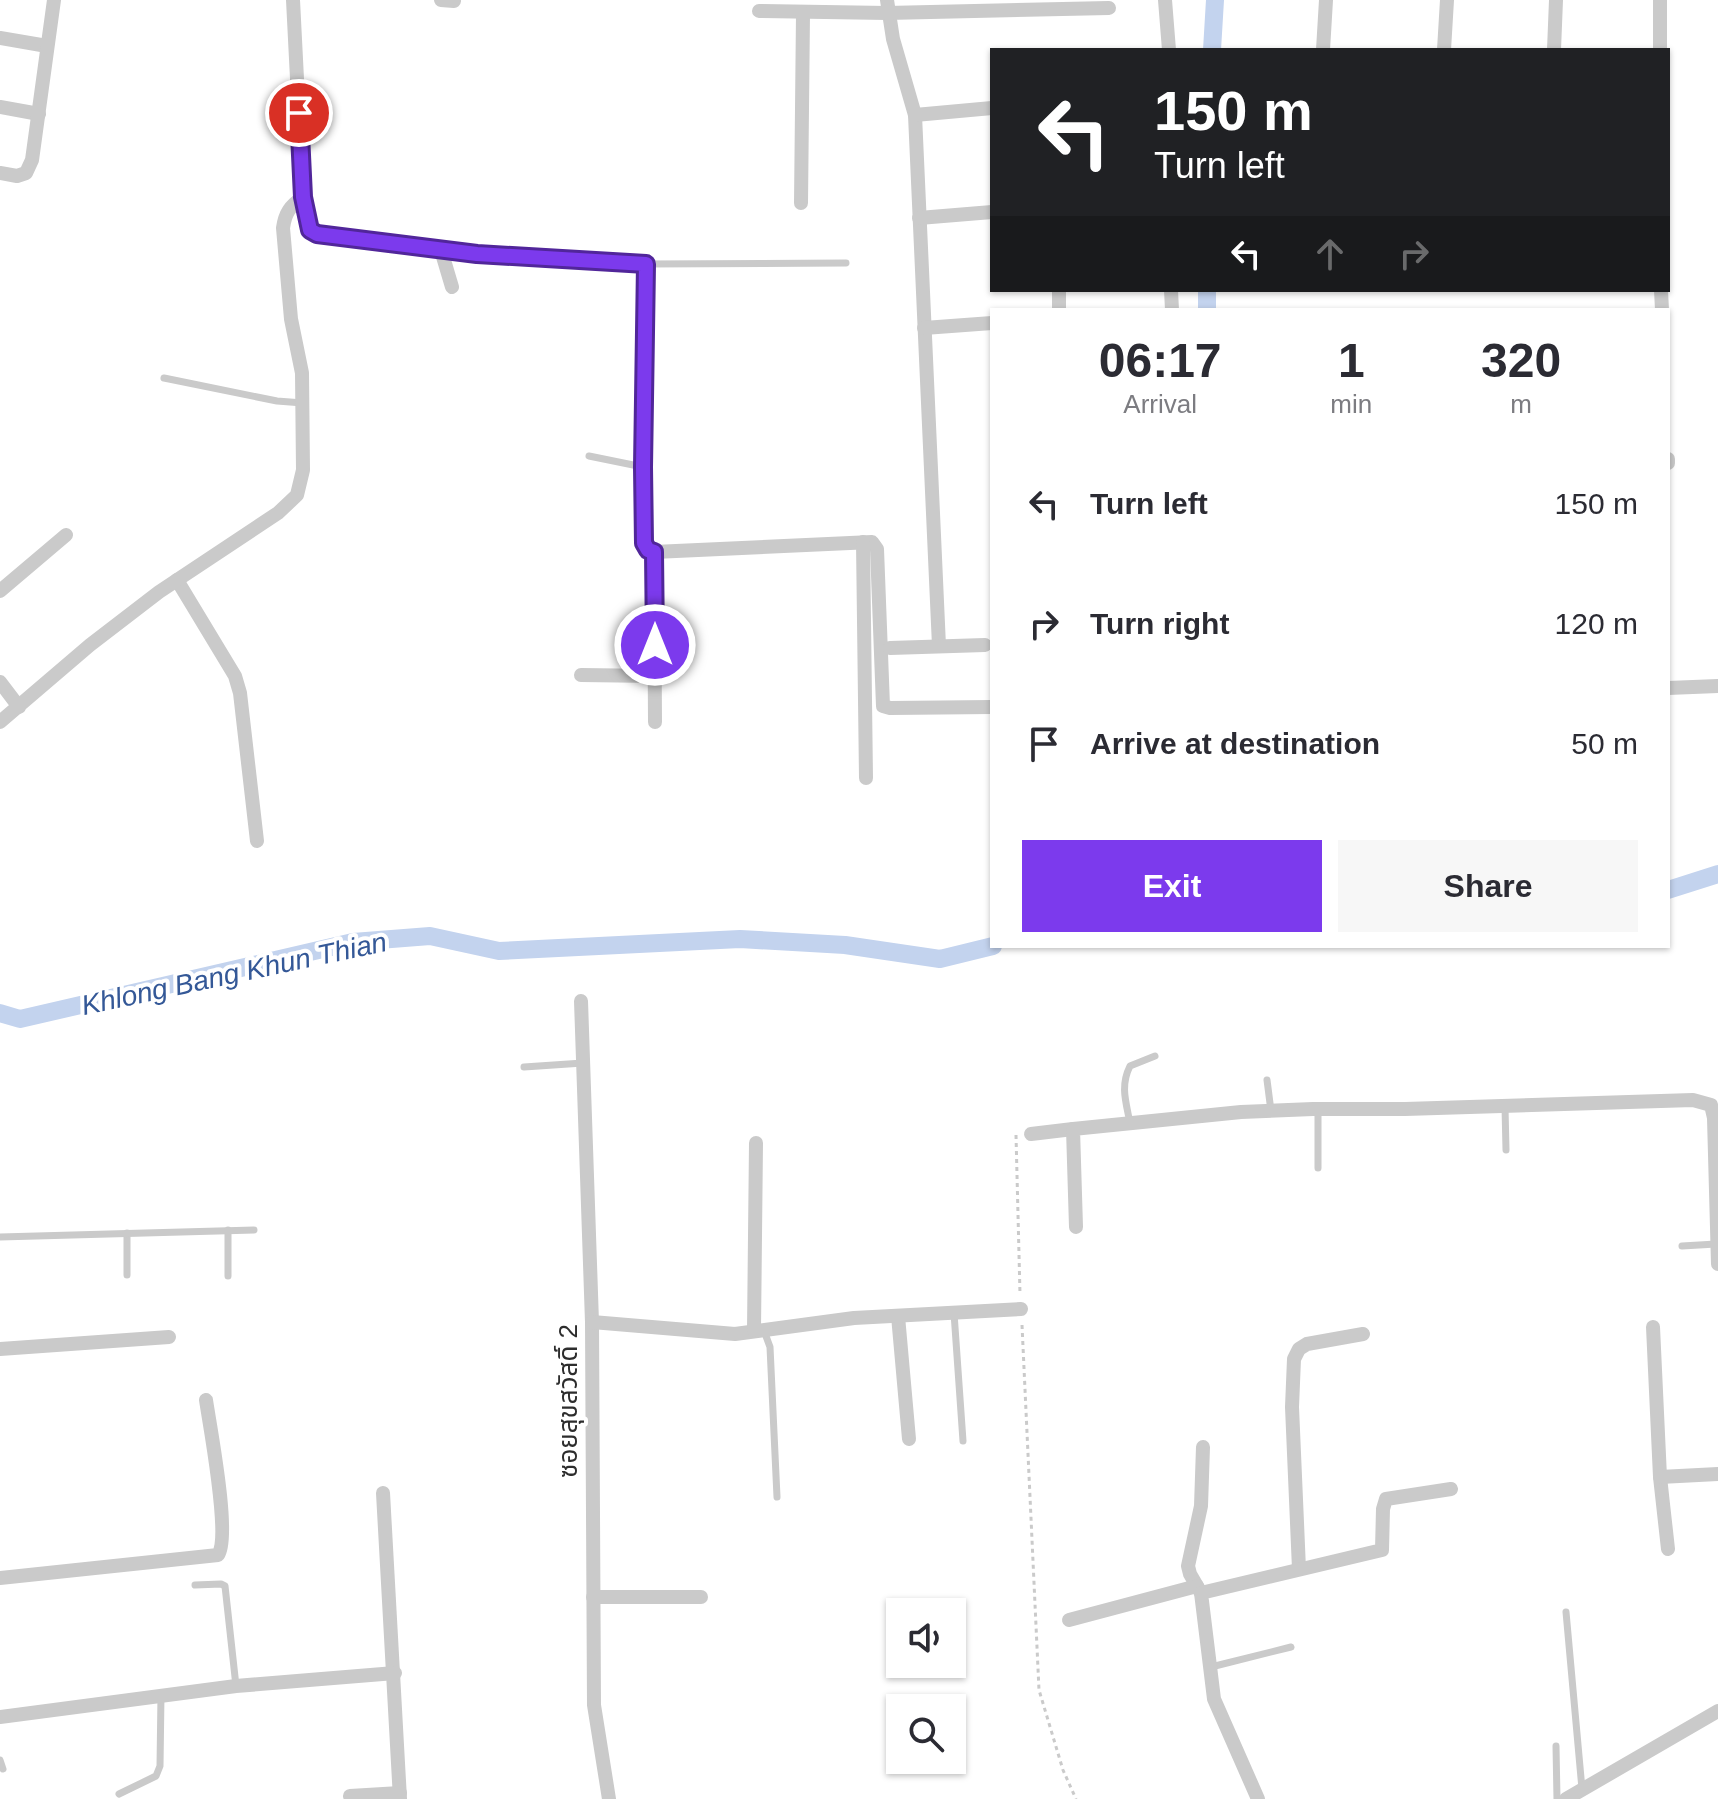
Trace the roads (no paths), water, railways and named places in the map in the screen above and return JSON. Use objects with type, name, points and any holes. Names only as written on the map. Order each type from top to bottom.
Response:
[{"type":"street","points":[[0,173],[17,176],[26,173],[32,160],[54,0]]},
{"type":"street","points":[[1165,0],[1169,48]]},
{"type":"street","points":[[1323,48],[1326,0]]},
{"type":"street","points":[[1444,48],[1447,0]]},
{"type":"street","points":[[1554,48],[1556,0]]},
{"type":"street","points":[[1660,0],[1660,48]]},
{"type":"street","points":[[290,1],[303,197],[310,230],[317,234],[441,250],[646,264],[643,467],[644,543],[648,550],[872,542],[877,549],[883,706],[990,707]]},
{"type":"street","points":[[887,6],[915,115],[939,646]]},
{"type":"street","points":[[759,11],[803,14],[887,6],[1109,8]]},
{"type":"street","points":[[801,203],[803,14]]},
{"type":"street","points":[[0,38],[47,46]]},
{"type":"street","points":[[0,107],[39,114]]},
{"type":"street","points":[[915,115],[990,108]]},
{"type":"street","points":[[0,722],[90,645],[177,580],[278,513],[297,495],[303,470],[302,373],[291,319],[283,228],[291,205],[303,197]]},
{"type":"street","points":[[919,218],[990,212]]},
{"type":"street","points":[[441,250],[452,287]]},
{"type":"street","points":[[924,328],[990,323]]},
{"type":"street","points":[[0,591],[66,535]]},
{"type":"street","points":[[863,542],[866,778]]},
{"type":"street","points":[[654,552],[655,722]]},
{"type":"street","points":[[177,580],[235,676],[242,707],[257,841]]},
{"type":"street","points":[[890,648],[985,645]]},
{"type":"street","points":[[581,675],[655,676]]},
{"type":"street","points":[[0,682],[19,707]]},
{"type":"street","points":[[1670,688],[1718,686]]},
{"type":"street","name":"ซอยสุขสวัสดิ์ 2","points":[[581,1001],[592,1322],[594,1705],[609,1799]]},
{"type":"street","points":[[1031,1134],[1271,1111],[1693,1100],[1715,1102],[1718,1264]]},
{"type":"street","points":[[1073,1129],[1076,1227]]},
{"type":"street","points":[[756,1143],[759,1329]]},
{"type":"street","points":[[592,1322],[735,1334],[898,1316],[1021,1309]]},
{"type":"street","points":[[898,1316],[909,1439]]},
{"type":"street","points":[[1653,1327],[1660,1477],[1668,1549]]},
{"type":"street","points":[[1299,1569],[1292,1407],[1294,1359],[1299,1349],[1307,1344],[1363,1334]]},
{"type":"street","points":[[0,1349],[169,1337]]},
{"type":"street","points":[[0,1578],[218,1555],[222,1543],[221,1511],[206,1400]]},
{"type":"street","points":[[1203,1447],[1201,1506],[1188,1566],[1199,1589],[1214,1699],[1258,1799]]},
{"type":"street","points":[[1660,1477],[1718,1474]]},
{"type":"street","points":[[1069,1620],[1382,1550],[1384,1502],[1390,1497],[1451,1489]]},
{"type":"street","points":[[350,1796],[400,1796],[383,1493]]},
{"type":"street","points":[[593,1597],[701,1597]]},
{"type":"street","points":[[0,1717],[236,1686],[395,1673]]},
{"type":"street","points":[[1566,1799],[1718,1711]]},
{"type":"lane","points":[[646,264],[846,263]]},
{"type":"lane","points":[[164,378],[277,401],[303,403]]},
{"type":"lane","points":[[589,456],[643,467]]},
{"type":"lane","points":[[1130,1124],[1124,1078],[1130,1066],[1155,1056]]},
{"type":"lane","points":[[524,1067],[583,1063]]},
{"type":"lane","points":[[1267,1080],[1271,1111]]},
{"type":"lane","points":[[1505,1107],[1506,1150]]},
{"type":"lane","points":[[1318,1109],[1318,1168]]},
{"type":"lane","points":[[228,1230],[228,1276]]},
{"type":"lane","points":[[0,1237],[254,1230]]},
{"type":"lane","points":[[127,1233],[127,1275]]},
{"type":"lane","points":[[1682,1246],[1716,1244]]},
{"type":"lane","points":[[954,1313],[963,1441]]},
{"type":"lane","points":[[759,1329],[770,1347],[777,1497]]},
{"type":"lane","points":[[195,1585],[225,1586],[236,1686]]},
{"type":"lane","points":[[1566,1612],[1582,1791]]},
{"type":"lane","points":[[1211,1667],[1291,1647]]},
{"type":"lane","points":[[119,1794],[156,1776],[160,1766],[161,1695]]},
{"type":"lane","points":[[1556,1746],[1557,1799]]},
{"type":"lane","points":[[0,1760],[3,1769]]},
{"type":"waterway","points":[[1212,48],[1215,0]]},
{"type":"waterway","points":[[1207,292],[1207,308]]},
{"type":"waterway","name":"Khlong Bang Khun Thian","points":[[1670,889],[1718,874]]},
{"type":"waterway","name":"Khlong Bang Khun Thian","points":[[0,1013],[20,1019],[353,942],[430,936],[499,951],[740,939],[845,945],[940,959],[990,947]]}]
